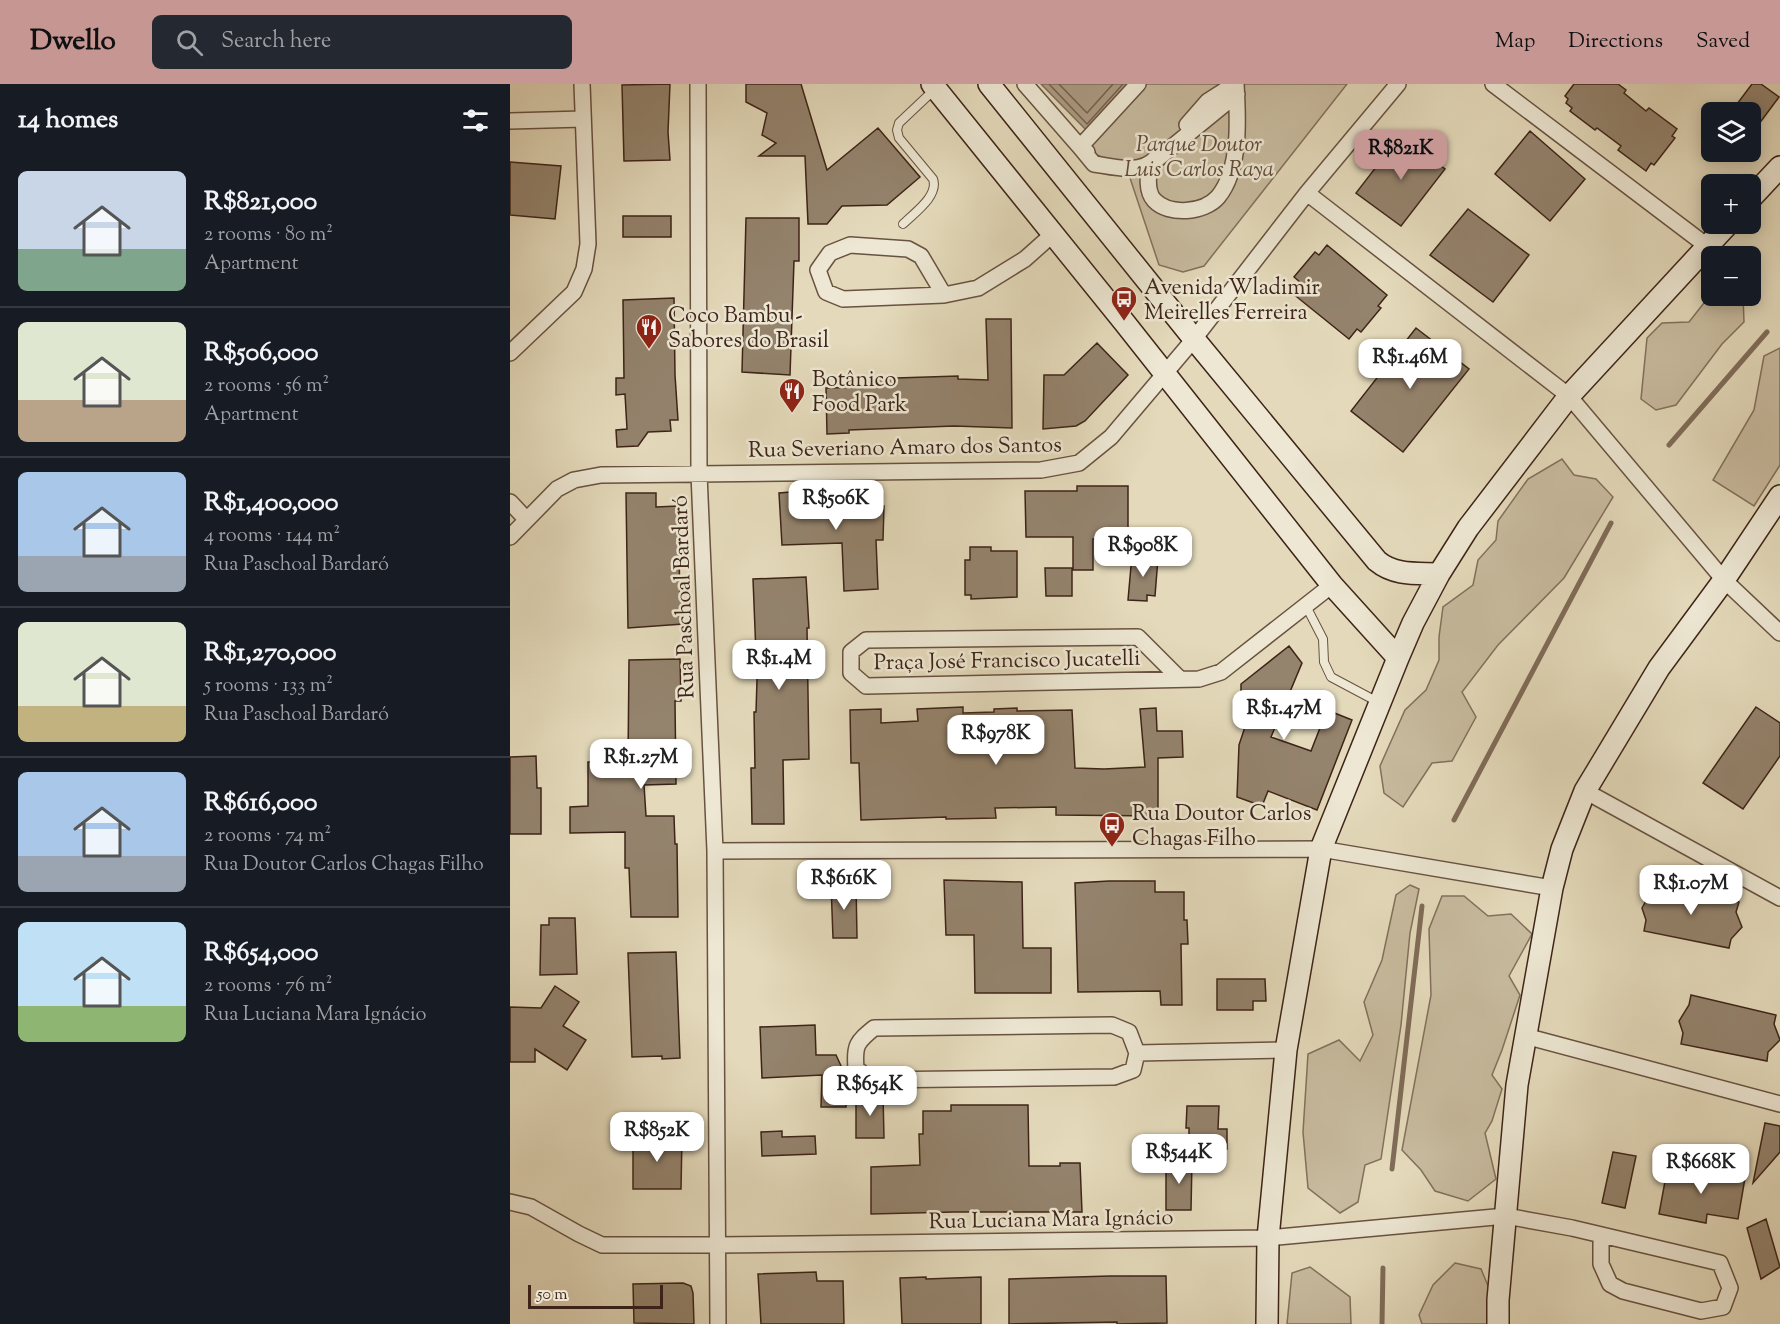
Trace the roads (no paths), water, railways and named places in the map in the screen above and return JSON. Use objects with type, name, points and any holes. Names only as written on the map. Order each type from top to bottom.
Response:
[{"type":"main road","points":[[989,84],[1194,339],[1377,561],[1386,568],[1399,573],[1440,574]]},
{"type":"main road","points":[[934,86],[1332,585],[1398,658]]},
{"type":"main road","points":[[1761,187],[1780,167]]},
{"type":"main road","points":[[1707,246],[1718,234]]},
{"type":"main road","points":[[1267,1324],[1268,1238],[1286,1050],[1321,849],[1380,702],[1413,623],[1468,528],[1569,396],[1701,253]]},
{"type":"main road","points":[[1498,1324],[1498,1300],[1517,1084],[1552,888],[1562,849],[1585,791],[1659,668],[1725,580],[1780,496]]},
{"type":"street","points":[[510,353],[574,292],[584,269],[588,244],[582,84]]},
{"type":"street","name":"Rua Paschoal Bardaró","points":[[698,84],[699,474],[715,851],[718,1324]]},
{"type":"street","points":[[1025,84],[1080,147],[1102,163],[1140,170],[1150,165],[1234,87]]},
{"type":"street","points":[[1080,147],[1138,84]]},
{"type":"street","name":"Rua Severiano Amaro dos Santos","points":[[510,537],[557,489],[574,480],[601,475],[1041,470],[1079,464],[1112,437],[1194,339],[1307,193],[1398,84]]},
{"type":"street","points":[[1493,84],[1707,246]]},
{"type":"street","points":[[1150,165],[1148,180],[1153,200],[1169,210],[1198,209],[1217,198],[1229,178],[1235,152],[1238,122],[1234,87]]},
{"type":"street","points":[[510,121],[583,119]]},
{"type":"street","points":[[1307,193],[1569,396],[1725,580],[1780,633]]},
{"type":"street","points":[[944,295],[921,256],[908,249],[850,245],[830,253],[818,270],[826,292],[843,299],[944,295],[978,288],[1025,259],[1053,234]]},
{"type":"street","points":[[510,502],[526,519]]},
{"type":"street","name":"Praça José Francisco Jucatelli","points":[[1180,679],[1138,637],[866,640],[851,652],[851,673],[866,686],[1199,679],[1221,672],[1332,585]]},
{"type":"street","points":[[1585,791],[1780,898]]},
{"type":"street","points":[[715,851],[1321,849],[1552,888]]},
{"type":"street","points":[[1112,1025],[1129,1032],[1137,1053],[1133,1070],[1114,1077],[870,1080],[856,1068],[854,1050],[861,1039],[874,1028],[1112,1025]]},
{"type":"street","points":[[1525,1036],[1780,1104]]},
{"type":"street","points":[[1137,1053],[1286,1050]]},
{"type":"street","name":"Rua Luciana Mara Ignácio","points":[[510,1202],[531,1207],[602,1245],[1268,1238],[1506,1216],[1601,1235],[1720,1263],[1730,1288],[1723,1307],[1701,1311],[1623,1291],[1610,1284],[1601,1264],[1601,1235]]},
{"type":"lane","points":[[903,224],[933,193],[936,186],[933,179],[899,138],[897,130],[899,123],[934,86]]},
{"type":"lane","points":[[1306,606],[1323,639],[1324,662],[1331,677],[1380,702]]},
{"type":"water","points":[[1041,84],[1131,84],[1089,133]]},
{"type":"waterway","points":[[1669,445],[1767,332]]},
{"type":"waterway","points":[[1454,820],[1611,523]]},
{"type":"waterway","points":[[1392,1169],[1422,906]]},
{"type":"waterway","points":[[1382,1324],[1383,1268]]},
{"type":"place","name":"Avenida Wladimir Meirelles Ferreira","points":[[1124,322]]},
{"type":"place","name":"Coco Bambu - Sabores do Brasil","points":[[649,350]]},
{"type":"place","name":"Botânico Food Park","points":[[792,414]]},
{"type":"place","name":"Rua Doutor Carlos Chagas Filho","points":[[1112,848]]},
{"type":"park label","name":"Parque Doutor Luis Carlos Raya","points":[[1199,156]]}]
